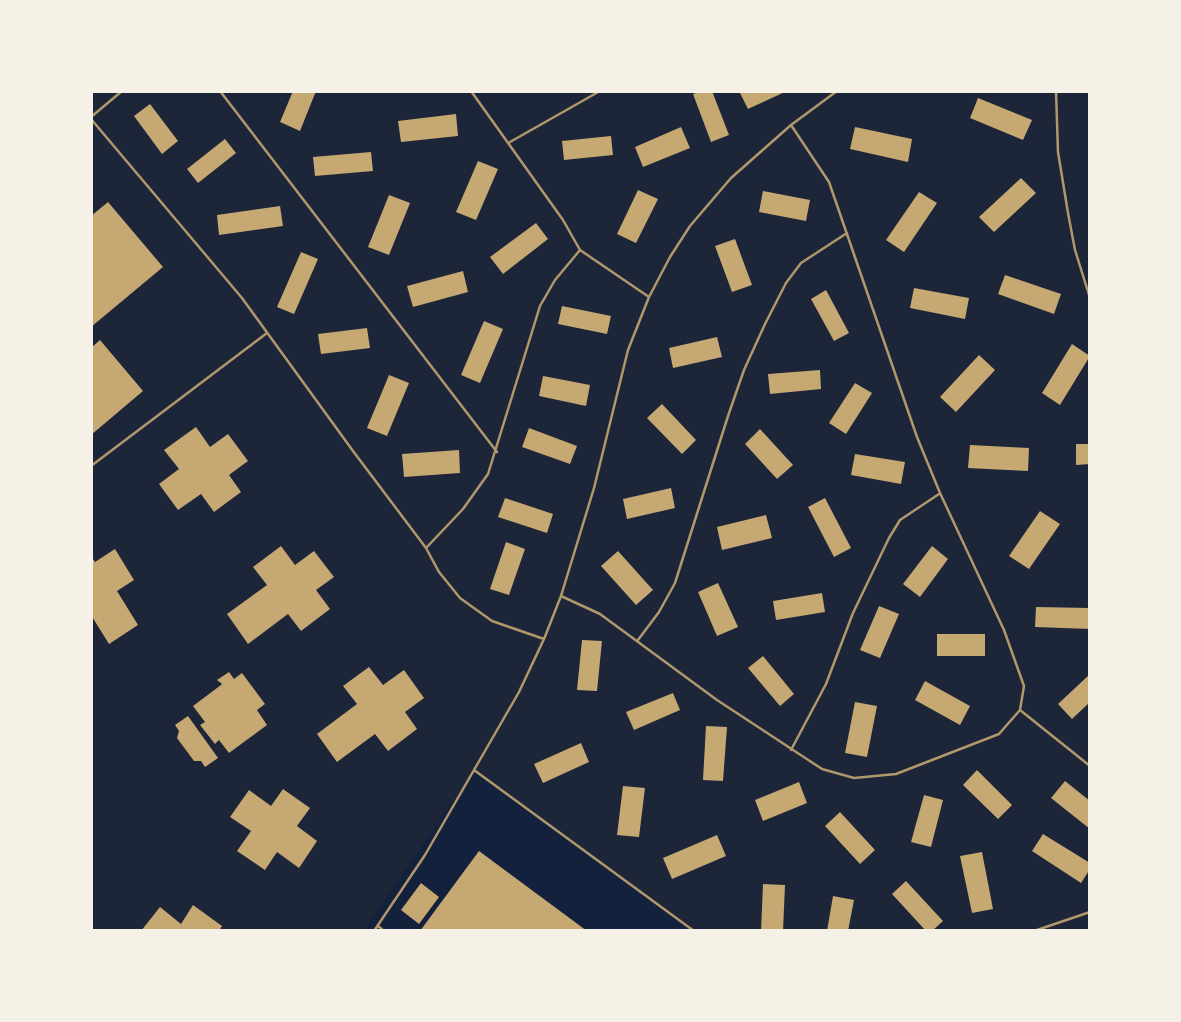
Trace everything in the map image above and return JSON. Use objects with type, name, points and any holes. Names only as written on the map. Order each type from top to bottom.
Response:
[{"type":"lane","points":[[122,91],[91,118],[242,298],[426,548],[439,572],[460,598],[492,621],[544,639]]},
{"type":"lane","points":[[220,91],[497,452]]},
{"type":"lane","points":[[471,91],[510,142],[580,250],[649,297]]},
{"type":"lane","points":[[510,142],[600,91]]},
{"type":"lane","points":[[374,931],[425,855],[474,771],[519,692],[544,639],[561,596],[594,488],[628,350],[649,297],[682,237],[731,178],[791,125],[837,91]]},
{"type":"lane","points":[[1056,91],[1058,152],[1068,213],[1075,250],[1090,298]]},
{"type":"lane","points":[[561,596],[600,614],[717,700],[791,750],[822,769],[853,778],[896,774],[999,734],[1020,710],[1024,686],[1004,630],[917,437],[829,182],[791,125]]},
{"type":"lane","points":[[638,640],[676,583],[723,430],[744,370],[763,327],[786,284],[801,263],[847,233]]},
{"type":"lane","points":[[426,548],[463,509],[488,474],[540,306],[555,280],[580,250]]},
{"type":"lane","points":[[91,466],[268,333]]},
{"type":"lane","points":[[791,750],[826,684],[853,613],[889,538],[900,520],[940,493]]},
{"type":"lane","points":[[1020,710],[1090,766]]},
{"type":"lane","points":[[91,748],[91,759]]},
{"type":"lane","points":[[474,771],[694,931]]},
{"type":"lane","points":[[1034,931],[1090,912]]},
{"type":"lane","points":[[378,926],[383,931]]},
{"type":"shaded area","points":[[93,91],[1090,91],[1090,931],[693,931],[474,771],[363,931],[91,931]]},
{"type":"building","points":[[293,91],[316,91],[300,131],[280,122]]},
{"type":"building","points":[[712,91],[729,135],[711,142],[693,94]]},
{"type":"building","points":[[739,91],[787,91],[748,109]]},
{"type":"building","points":[[978,98],[1032,120],[1023,140],[970,118]]},
{"type":"building","points":[[150,104],[178,141],[162,154],[134,116]]},
{"type":"building","points":[[456,114],[458,136],[401,142],[398,121]]},
{"type":"building","points":[[681,127],[690,148],[643,167],[635,147]]},
{"type":"building","points":[[855,127],[912,139],[908,162],[850,149]]},
{"type":"building","points":[[611,136],[613,155],[564,160],[562,141]]},
{"type":"building","points":[[225,139],[236,153],[198,183],[187,169]]},
{"type":"building","points":[[371,152],[373,171],[315,176],[313,157]]},
{"type":"building","points":[[478,161],[498,169],[476,220],[456,212]]},
{"type":"building","points":[[1021,178],[1036,193],[994,232],[979,217]]},
{"type":"building","points":[[638,190],[658,199],[636,243],[617,234]]},
{"type":"building","points":[[763,191],[810,200],[806,221],[759,212]]},
{"type":"building","points":[[919,192],[937,203],[904,252],[886,240]]},
{"type":"building","points":[[389,195],[410,203],[389,255],[368,247]]},
{"type":"building","points":[[108,202],[163,267],[91,327],[91,216]]},
{"type":"building","points":[[280,206],[283,226],[219,235],[217,215]]},
{"type":"building","points":[[536,223],[548,239],[503,274],[490,257]]},
{"type":"building","points":[[735,239],[752,285],[732,292],[715,246]]},
{"type":"building","points":[[301,252],[318,259],[294,314],[277,307]]},
{"type":"building","points":[[463,271],[468,292],[413,307],[407,286]]},
{"type":"building","points":[[1005,275],[1061,294],[1054,314],[998,294]]},
{"type":"building","points":[[914,288],[969,298],[965,319],[910,308]]},
{"type":"building","points":[[826,290],[849,333],[834,341],[811,299]]},
{"type":"building","points":[[562,306],[611,316],[607,334],[558,324]]},
{"type":"building","points":[[484,321],[503,329],[480,383],[461,375]]},
{"type":"building","points":[[367,328],[370,348],[321,354],[318,334]]},
{"type":"building","points":[[717,337],[722,357],[673,368],[669,348]]},
{"type":"building","points":[[100,340],[143,391],[91,435],[91,348]]},
{"type":"building","points":[[1072,344],[1090,356],[1060,405],[1042,393]]},
{"type":"building","points":[[979,355],[995,370],[956,412],[940,397]]},
{"type":"building","points":[[820,370],[821,389],[770,394],[768,374]]},
{"type":"building","points":[[389,375],[409,383],[387,436],[367,428]]},
{"type":"building","points":[[543,376],[590,385],[586,406],[539,396]]},
{"type":"building","points":[[855,383],[872,393],[846,434],[829,423]]},
{"type":"building","points":[[662,404],[696,440],[682,454],[647,418]]},
{"type":"building","points":[[196,427],[210,447],[228,434],[248,461],[229,475],[241,492],[214,512],[201,494],[178,510],[159,484],[179,469],[164,450]]},
{"type":"building","points":[[529,428],[577,446],[570,464],[522,447]]},
{"type":"building","points":[[760,429],[793,465],[777,479],[745,444]]},
{"type":"building","points":[[1076,444],[1090,444],[1090,464],[1076,465]]},
{"type":"building","points":[[970,445],[1029,448],[1028,471],[968,468]]},
{"type":"building","points":[[459,450],[460,473],[404,477],[402,454]]},
{"type":"building","points":[[855,454],[905,462],[901,484],[851,475]]},
{"type":"building","points":[[671,488],[675,508],[627,519],[623,499]]},
{"type":"building","points":[[505,498],[553,514],[547,533],[498,517]]},
{"type":"building","points":[[825,498],[851,548],[834,557],[808,507]]},
{"type":"building","points":[[1040,511],[1060,524],[1029,569],[1009,556]]},
{"type":"building","points":[[766,515],[772,538],[722,550],[717,527]]},
{"type":"building","points":[[506,542],[525,549],[509,595],[490,589]]},
{"type":"building","points":[[281,546],[295,565],[314,551],[334,577],[316,590],[330,609],[301,631],[288,614],[248,644],[227,614],[267,585],[253,567]]},
{"type":"building","points":[[932,546],[948,559],[920,597],[903,584]]},
{"type":"building","points":[[115,549],[134,580],[117,591],[138,625],[109,644],[91,615],[91,556],[95,562]]},
{"type":"building","points":[[618,551],[653,590],[636,605],[601,566]]},
{"type":"building","points":[[718,583],[738,627],[717,636],[698,592]]},
{"type":"building","points":[[822,593],[825,612],[776,620],[773,601]]},
{"type":"building","points":[[879,606],[899,614],[880,658],[860,650]]},
{"type":"building","points":[[1036,607],[1090,608],[1090,629],[1035,627]]},
{"type":"building","points":[[937,634],[985,634],[985,656],[937,656]]},
{"type":"building","points":[[582,640],[602,641],[597,691],[577,690]]},
{"type":"building","points":[[763,656],[794,694],[780,706],[748,668]]},
{"type":"building","points":[[369,667],[383,685],[404,670],[424,698],[405,712],[417,729],[388,751],[375,734],[337,762],[317,734],[357,704],[343,686]]},
{"type":"building","points":[[229,672],[234,679],[242,673],[265,704],[257,710],[267,725],[229,753],[219,740],[215,744],[200,725],[205,722],[193,706],[221,685],[217,680]]},
{"type":"building","points":[[1090,674],[1090,702],[1072,719],[1058,704]]},
{"type":"building","points":[[925,681],[970,706],[960,725],[915,700]]},
{"type":"building","points":[[673,693],[680,710],[634,730],[626,712]]},
{"type":"building","points":[[855,702],[877,706],[867,757],[845,753]]},
{"type":"building","points":[[188,716],[218,758],[205,767],[201,761],[194,761],[177,738],[179,731],[175,725]]},
{"type":"building","points":[[706,726],[727,727],[723,781],[703,780]]},
{"type":"building","points":[[581,743],[589,762],[543,783],[534,764]]},
{"type":"building","points":[[977,770],[1012,805],[998,819],[963,785]]},
{"type":"building","points":[[1065,781],[1090,801],[1090,829],[1051,798]]},
{"type":"building","points":[[799,782],[807,803],[763,821],[755,800]]},
{"type":"building","points":[[623,786],[645,788],[639,837],[617,835]]},
{"type":"building","points":[[283,789],[310,808],[297,826],[317,841],[299,868],[277,852],[265,870],[237,851],[251,831],[230,817],[249,790],[271,806]]},
{"type":"building","points":[[924,795],[943,800],[931,847],[911,842]]},
{"type":"building","points":[[840,812],[875,850],[860,864],[825,826]]},
{"type":"building","points":[[1043,834],[1090,863],[1090,869],[1081,883],[1032,851]]},
{"type":"building","points":[[717,835],[726,856],[672,879],[663,858]]},
{"type":"building","points":[[479,851],[587,931],[420,931]]},
{"type":"building","points":[[982,852],[993,909],[972,913],[960,856]]},
{"type":"building","points":[[906,881],[943,921],[932,931],[926,931],[892,894]]},
{"type":"building","points":[[421,883],[439,897],[419,924],[401,910]]},
{"type":"building","points":[[763,884],[785,885],[783,931],[761,931]]},
{"type":"building","points":[[833,896],[854,900],[848,931],[827,931]]},
{"type":"building","points":[[193,905],[222,926],[219,931],[141,931],[160,907],[181,924]]}]
